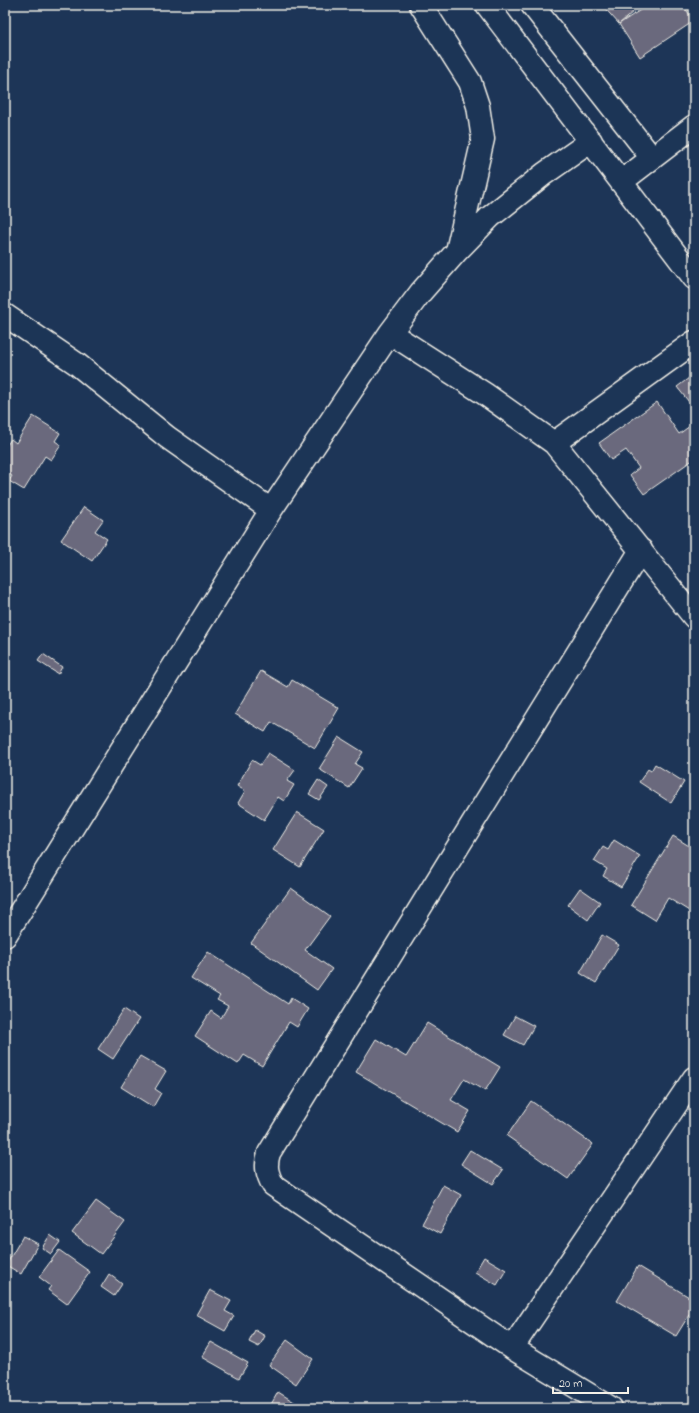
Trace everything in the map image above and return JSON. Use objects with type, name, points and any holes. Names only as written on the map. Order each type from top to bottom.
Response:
[{"type":"street","points":[[421,5],[470,82],[478,106],[483,139],[457,251]]},
{"type":"street","points":[[487,5],[694,278]]},
{"type":"street","points":[[532,5],[652,158]]},
{"type":"street","points":[[622,182],[694,126]]},
{"type":"street","points":[[5,936],[271,510],[390,333],[421,292],[457,251],[490,217],[544,174],[591,141]]},
{"type":"street","points":[[6,319],[77,364],[167,437],[271,510]]},
{"type":"street","points":[[390,333],[485,394],[554,443],[694,617]]},
{"type":"street","points":[[554,443],[694,342]]},
{"type":"street","points":[[611,1408],[512,1348],[273,1186],[266,1170],[266,1161],[269,1153],[640,550]]},
{"type":"street","points":[[512,1348],[694,1078]]},
{"type":"building","points":[[602,5],[641,5],[619,24]]},
{"type":"building","points":[[648,5],[683,5],[694,21],[640,57],[619,24]]},
{"type":"building","points":[[689,378],[694,384],[693,407],[677,387]]},
{"type":"building","points":[[657,402],[679,434],[694,423],[694,459],[644,494],[630,475],[639,468],[626,450],[611,460],[599,443]]},
{"type":"building","points":[[33,416],[60,433],[55,441],[61,445],[51,460],[45,456],[24,490],[9,481],[12,476],[5,471],[5,448],[11,439],[16,443]]},
{"type":"building","points":[[84,507],[103,520],[95,531],[107,539],[92,561],[61,540]]},
{"type":"building","points":[[43,654],[62,667],[58,674],[38,661]]},
{"type":"building","points":[[261,671],[288,687],[292,680],[339,708],[315,748],[271,722],[265,732],[235,714]]},
{"type":"building","points":[[339,737],[363,752],[355,764],[362,768],[349,788],[319,769]]},
{"type":"building","points":[[268,753],[295,770],[287,781],[294,785],[284,801],[278,797],[264,820],[238,803],[245,791],[237,786],[252,760],[260,765]]},
{"type":"building","points":[[655,764],[684,782],[671,803],[639,782],[648,769],[651,771]]},
{"type":"building","points":[[318,780],[328,787],[319,800],[309,794]]},
{"type":"building","points":[[297,812],[324,829],[300,867],[273,850]]},
{"type":"building","points":[[673,836],[694,849],[694,914],[668,898],[655,920],[631,905]]},
{"type":"building","points":[[614,840],[640,856],[621,887],[603,876],[607,869],[594,861],[603,847],[608,850]]},
{"type":"building","points":[[291,888],[330,916],[305,950],[332,969],[317,990],[251,943]]},
{"type":"building","points":[[580,888],[600,902],[588,920],[568,905]]},
{"type":"building","points":[[602,935],[619,945],[596,983],[580,973]]},
{"type":"building","points":[[208,952],[288,1004],[291,998],[308,1009],[297,1027],[289,1022],[262,1066],[244,1055],[238,1064],[195,1036],[211,1011],[221,1018],[228,1006],[217,1000],[220,996],[191,978]]},
{"type":"building","points":[[124,1009],[139,1019],[113,1059],[98,1049]]},
{"type":"building","points":[[515,1016],[534,1026],[523,1045],[504,1035]]},
{"type":"building","points":[[427,1023],[500,1067],[485,1091],[464,1079],[451,1100],[470,1111],[457,1132],[356,1072],[376,1039],[406,1057]]},
{"type":"building","points":[[140,1056],[166,1071],[155,1089],[161,1093],[153,1107],[121,1087]]},
{"type":"building","points":[[531,1101],[593,1144],[568,1179],[507,1136]]},
{"type":"building","points":[[470,1150],[503,1170],[493,1184],[461,1164]]},
{"type":"building","points":[[443,1185],[461,1195],[440,1234],[422,1224]]},
{"type":"building","points":[[96,1201],[125,1222],[101,1254],[72,1233]]},
{"type":"building","points":[[50,1235],[60,1242],[51,1254],[42,1248]]},
{"type":"building","points":[[23,1236],[38,1244],[21,1274],[6,1265]]},
{"type":"building","points":[[59,1250],[90,1272],[67,1304],[48,1290],[51,1286],[39,1277]]},
{"type":"building","points":[[484,1257],[506,1270],[497,1285],[475,1272]]},
{"type":"building","points":[[638,1266],[694,1300],[694,1307],[676,1336],[617,1301]]},
{"type":"building","points":[[109,1274],[122,1284],[114,1296],[101,1287]]},
{"type":"building","points":[[210,1290],[231,1301],[225,1311],[234,1316],[225,1331],[196,1315]]},
{"type":"building","points":[[255,1330],[265,1336],[259,1347],[249,1342]]},
{"type":"building","points":[[287,1340],[313,1359],[296,1384],[269,1365]]},
{"type":"building","points":[[211,1342],[248,1363],[239,1378],[202,1357]]},
{"type":"building","points":[[278,1392],[304,1408],[269,1408]]}]
